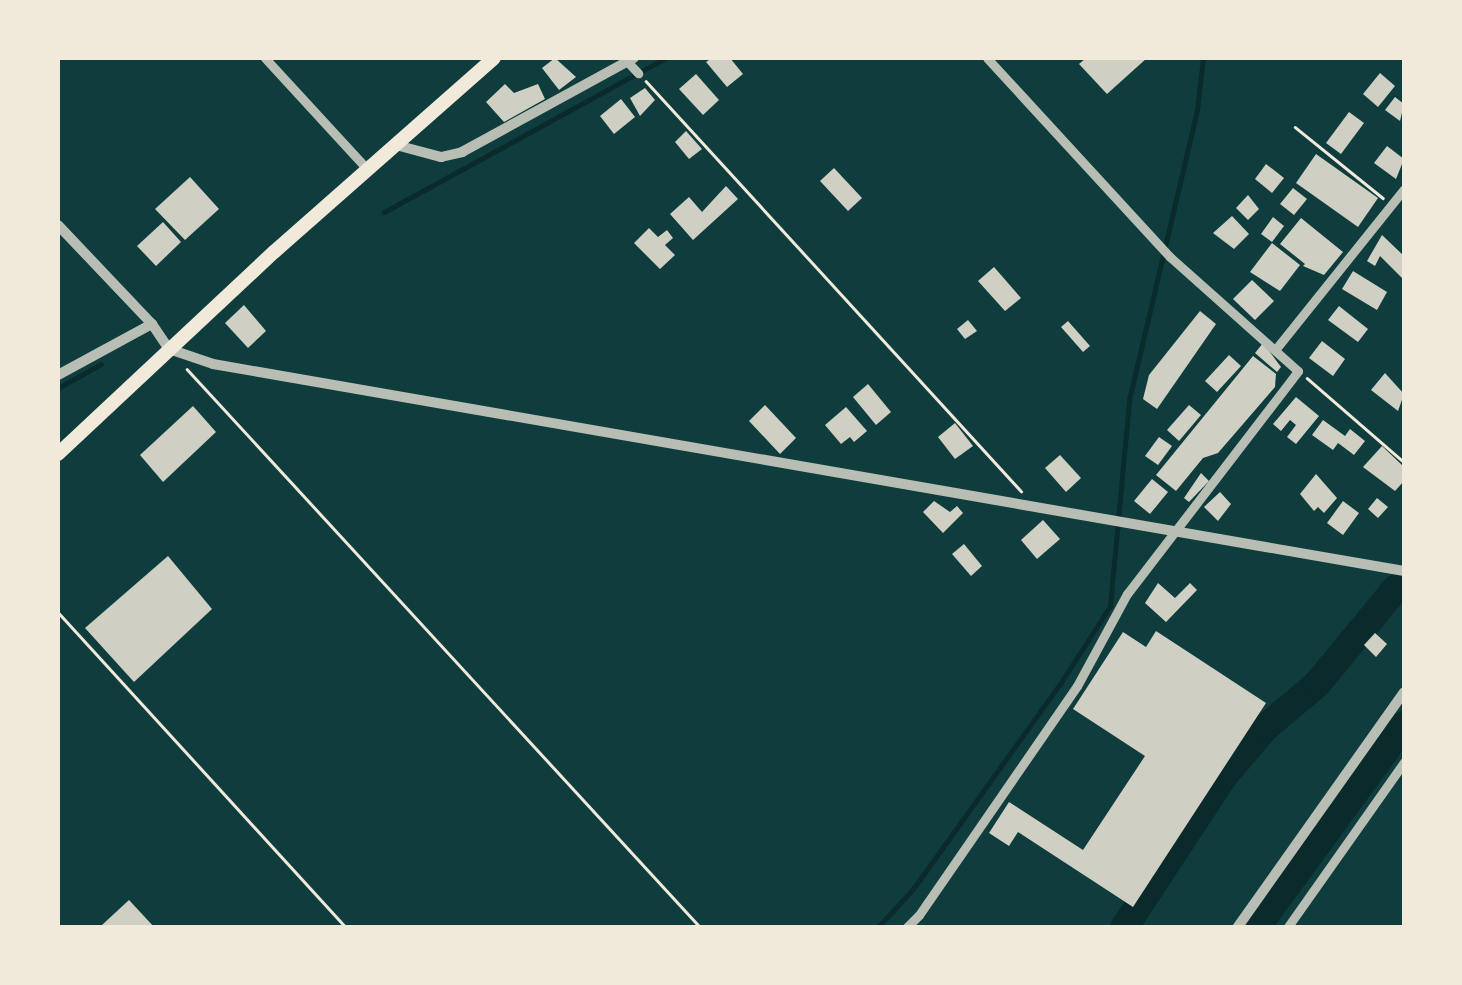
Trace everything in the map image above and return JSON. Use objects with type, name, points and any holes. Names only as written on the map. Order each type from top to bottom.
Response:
[{"type":"highway","points":[[58,454],[494,58]]},
{"type":"street","points":[[265,58],[368,170]]},
{"type":"street","points":[[906,928],[919,915],[1076,686],[1127,594],[1298,371],[1170,257],[987,58]]},
{"type":"street","points":[[396,145],[440,157],[462,152],[629,60],[638,72]]},
{"type":"street","points":[[1274,350],[1404,189]]},
{"type":"street","points":[[58,225],[152,324],[170,349],[212,364],[1404,571]]},
{"type":"street","points":[[58,375],[152,324]]},
{"type":"street","points":[[1237,928],[1404,692]]},
{"type":"street","points":[[1287,928],[1404,762]]},
{"type":"path","points":[[638,72],[1021,486],[1022,507]]},
{"type":"path","points":[[1294,128],[1392,205]]},
{"type":"path","points":[[170,349],[701,928]]},
{"type":"path","points":[[1298,371],[1404,462]]},
{"type":"path","points":[[58,612],[347,928]]},
{"type":"building","points":[[555,58],[576,77],[559,90],[542,68]]},
{"type":"building","points":[[730,58],[743,74],[727,87],[706,62]]},
{"type":"building","points":[[1086,58],[1147,58],[1107,94],[1079,64]]},
{"type":"building","points":[[1380,73],[1395,86],[1378,107],[1363,94]]},
{"type":"building","points":[[696,74],[719,100],[703,115],[679,89]]},
{"type":"building","points":[[505,84],[514,93],[538,84],[545,99],[504,122],[486,102]]},
{"type":"building","points":[[645,88],[655,100],[640,116],[630,98]]},
{"type":"building","points":[[1395,97],[1404,104],[1400,121],[1385,110]]},
{"type":"building","points":[[621,99],[635,117],[614,134],[600,116]]},
{"type":"building","points":[[1349,112],[1364,123],[1341,154],[1326,143]]},
{"type":"building","points":[[686,131],[702,149],[689,159],[675,142]]},
{"type":"building","points":[[1387,146],[1404,159],[1396,179],[1374,163]]},
{"type":"building","points":[[1316,154],[1378,198],[1358,227],[1296,183]]},
{"type":"building","points":[[1266,164],[1284,178],[1272,193],[1255,179]]},
{"type":"building","points":[[834,168],[862,198],[848,211],[820,181]]},
{"type":"building","points":[[190,177],[219,209],[185,240],[155,209]]},
{"type":"building","points":[[726,186],[738,199],[693,240],[670,214],[689,197],[702,212]]},
{"type":"building","points":[[1293,188],[1307,199],[1294,215],[1280,204]]},
{"type":"building","points":[[1248,195],[1259,209],[1248,220],[1236,208]]},
{"type":"building","points":[[1232,216],[1249,234],[1234,249],[1213,233]]},
{"type":"building","points":[[1273,217],[1284,226],[1272,242],[1261,234]]},
{"type":"building","points":[[1301,218],[1343,252],[1324,275],[1303,266],[1280,244]]},
{"type":"building","points":[[163,222],[181,242],[156,266],[137,246]]},
{"type":"building","points":[[649,228],[658,237],[667,230],[673,238],[665,245],[675,255],[660,269],[634,243]]},
{"type":"building","points":[[1382,235],[1404,256],[1402,278],[1380,256],[1375,266],[1367,261]]},
{"type":"building","points":[[1272,243],[1300,265],[1280,291],[1250,272]]},
{"type":"building","points":[[994,267],[1021,298],[1005,311],[978,281]]},
{"type":"building","points":[[1353,271],[1387,292],[1377,310],[1342,289]]},
{"type":"building","points":[[1252,280],[1274,301],[1255,320],[1233,299]]},
{"type":"building","points":[[244,305],[266,331],[248,348],[225,323]]},
{"type":"building","points":[[1339,306],[1368,329],[1358,342],[1328,320]]},
{"type":"building","points":[[1200,311],[1216,324],[1157,409],[1143,399],[1149,375]]},
{"type":"building","points":[[968,320],[977,331],[965,339],[957,329]]},
{"type":"building","points":[[1068,321],[1090,346],[1083,352],[1061,327]]},
{"type":"building","points":[[1322,341],[1345,359],[1333,376],[1309,358]]},
{"type":"building","points":[[1263,343],[1281,367],[1277,372],[1255,353]]},
{"type":"building","points":[[1229,355],[1241,366],[1217,392],[1205,381]]},
{"type":"building","points":[[1253,356],[1276,374],[1275,387],[1218,453],[1203,458],[1176,491],[1156,475]]},
{"type":"building","points":[[1385,373],[1404,394],[1398,411],[1371,390]]},
{"type":"building","points":[[868,384],[891,412],[876,425],[853,397]]},
{"type":"building","points":[[1296,397],[1319,416],[1296,444],[1287,437],[1296,425],[1290,420],[1281,431],[1273,424]]},
{"type":"building","points":[[765,405],[796,438],[780,454],[749,421]]},
{"type":"building","points":[[1189,405],[1201,415],[1179,441],[1167,430]]},
{"type":"building","points":[[193,406],[216,432],[163,482],[140,455]]},
{"type":"building","points":[[846,407],[867,431],[854,442],[850,437],[841,444],[825,425]]},
{"type":"building","points":[[1323,420],[1345,436],[1350,429],[1365,441],[1354,455],[1338,443],[1333,450],[1312,435]]},
{"type":"building","points":[[955,423],[973,446],[955,459],[938,437]]},
{"type":"building","points":[[1159,437],[1172,446],[1158,465],[1145,456]]},
{"type":"building","points":[[1382,446],[1404,467],[1404,481],[1395,491],[1363,467]]},
{"type":"building","points":[[1060,455],[1081,478],[1066,492],[1045,468]]},
{"type":"building","points":[[1201,473],[1209,481],[1189,502],[1184,498]]},
{"type":"building","points":[[1316,474],[1337,498],[1324,513],[1318,507],[1314,511],[1300,494]]},
{"type":"building","points":[[1152,479],[1168,492],[1150,514],[1134,501]]},
{"type":"building","points":[[1220,492],[1231,504],[1218,521],[1204,507]]},
{"type":"building","points":[[1377,498],[1388,507],[1378,518],[1368,509]]},
{"type":"building","points":[[934,501],[950,512],[957,506],[963,513],[943,533],[923,512]]},
{"type":"building","points":[[1343,501],[1359,513],[1343,535],[1327,523]]},
{"type":"building","points":[[1043,520],[1060,539],[1037,559],[1021,540]]},
{"type":"building","points":[[964,544],[982,566],[971,576],[952,554]]},
{"type":"building","points":[[168,556],[212,609],[134,682],[85,628]]},
{"type":"building","points":[[1158,583],[1175,598],[1190,583],[1197,590],[1166,622],[1145,603]]},
{"type":"building","points":[[1156,631],[1266,703],[1133,907],[1018,832],[1009,846],[989,833],[1009,802],[1083,850],[1145,756],[1073,709],[1123,632],[1146,647]]},
{"type":"building","points":[[1375,633],[1387,644],[1376,657],[1364,645]]},
{"type":"building","points":[[129,900],[155,928],[102,925]]},
{"type":"waterway","points":[[384,212],[665,58]]},
{"type":"waterway","points":[[877,928],[913,889],[1060,684],[1110,606],[1129,400],[1197,110],[1203,58]]},
{"type":"waterway","points":[[58,388],[101,364]]},
{"type":"waterway","points":[[1124,928],[1223,777],[1266,727],[1317,684],[1396,588]]},
{"type":"waterway","points":[[1256,928],[1404,725]]}]
